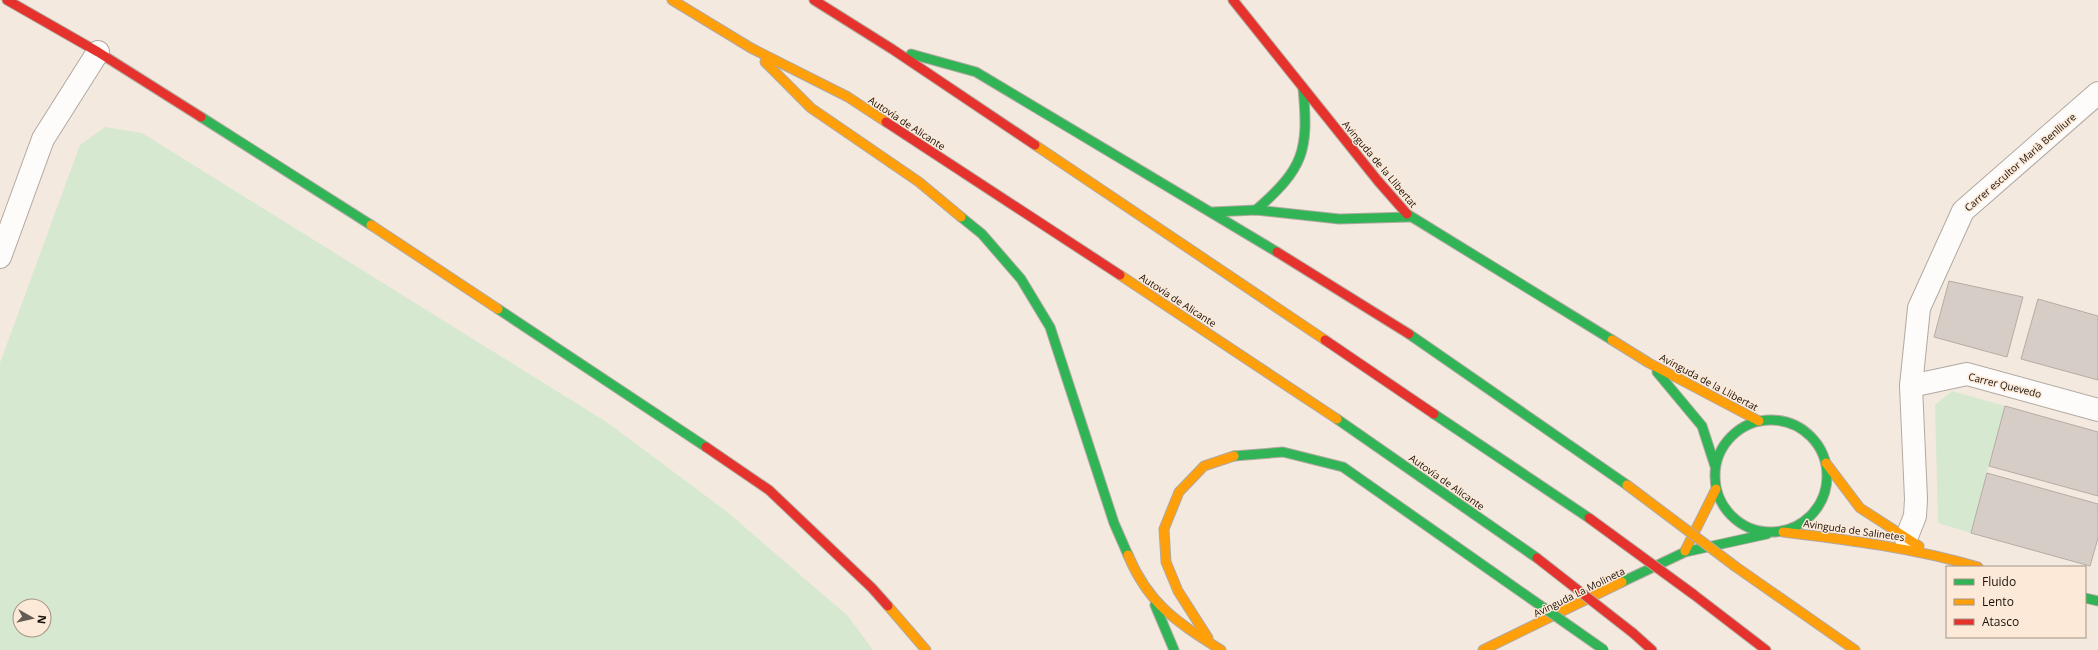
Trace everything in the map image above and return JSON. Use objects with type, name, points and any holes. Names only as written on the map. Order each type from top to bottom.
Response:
[{"type":"main road","points":[[7,0],[98,52],[547,340],[769,490],[872,588],[926,650]]},
{"type":"main road","name":"Autovía de Alicante","points":[[672,0],[751,48],[848,97],[1303,395],[1537,558],[1633,633],[1652,650]]},
{"type":"main road","points":[[814,0],[892,48],[1589,518],[1693,594],[1766,650]]},
{"type":"main road","name":"Avinguda de la Llibertat","points":[[1233,0],[1303,88],[1410,217],[1649,363],[1759,421]]},
{"type":"main road","points":[[751,48],[811,108],[919,182],[982,234],[1021,279],[1050,327],[1114,523],[1135,572],[1152,598],[1174,650]]},
{"type":"main road","points":[[892,48],[976,72],[1213,212],[1399,327],[1627,485],[1736,567],[1855,650]]},
{"type":"main road","points":[[1256,210],[1281,188],[1300,161],[1306,127],[1303,88]]},
{"type":"main road","points":[[1213,212],[1256,210],[1339,219],[1410,217]]},
{"type":"main road","name":"Avinguda de la Llibertat","points":[[1649,363],[1702,426],[1715,466]]},
{"type":"main road","points":[[1776,419],[1793,424],[1808,433],[1819,447],[1826,463],[1827,481],[1823,498],[1813,513],[1800,525],[1783,532],[1771,533],[1752,530],[1735,521],[1722,507],[1716,489],[1715,466],[1720,450],[1730,436],[1743,426],[1759,421],[1776,419]]},
{"type":"main road","points":[[1212,644],[1178,591],[1166,562],[1164,529],[1179,492],[1204,466],[1239,454],[1283,452],[1343,467],[1604,650]]},
{"type":"main road","name":"Avinguda de Salinetes","points":[[1826,463],[1860,508],[1906,539],[1944,557]]},
{"type":"main road","points":[[1685,552],[1716,489]]},
{"type":"main road","name":"Avinguda de Salinetes","points":[[1783,532],[1876,543],[1944,557],[1975,566]]},
{"type":"main road","name":"Avinguda La Molineta","points":[[1483,650],[1685,552],[1771,533]]},
{"type":"main road","points":[[1152,598],[1181,624],[1221,650]]},
{"type":"main road","points":[[2086,598],[2098,601]]},
{"type":"street","points":[[0,257],[43,139],[98,52]]},
{"type":"street","name":"Carrer escultor Marià Benlliure","points":[[1906,539],[1914,516],[1916,499],[1911,386],[1918,308],[1963,212],[2098,94]]},
{"type":"street","name":"Carrer Quevedo","points":[[1911,386],[1967,374],[2098,410]]},
{"type":"green space","points":[[105,127],[142,133],[608,423],[726,511],[848,616],[873,650],[0,650],[0,363],[80,145]]},
{"type":"green space","points":[[1952,391],[2005,406],[1971,533],[1938,523],[1935,405]]},
{"type":"building","points":[[1949,281],[2023,297],[2007,357],[1934,337]]},
{"type":"building","points":[[2038,299],[2098,316],[2098,380],[2021,359]]},
{"type":"building","points":[[2005,406],[2098,432],[2098,496],[1989,466]]},
{"type":"building","points":[[1987,473],[2098,504],[2098,538],[2090,566],[1971,533]]},
{"type":"traffic: fast","points":[[911,54],[976,72],[1277,252]]},
{"type":"traffic: fast","points":[[1256,210],[1272,195],[1294,170],[1300,157],[1305,128],[1303,88]]},
{"type":"traffic: fast","points":[[201,117],[371,225]]},
{"type":"traffic: fast","points":[[1213,212],[1256,210],[1339,219],[1410,217]]},
{"type":"traffic: fast","points":[[1407,214],[1612,340]]},
{"type":"traffic: fast","points":[[961,217],[982,234],[1021,279],[1050,327],[1114,523],[1128,555]]},
{"type":"traffic: fast","points":[[498,309],[706,447]]},
{"type":"traffic: fast","points":[[1409,334],[1627,485]]},
{"type":"traffic: fast","points":[[1657,372],[1702,426],[1715,466]]},
{"type":"traffic: fast","points":[[1434,414],[1589,518]]},
{"type":"traffic: fast","points":[[1337,419],[1537,558]]},
{"type":"traffic: fast","points":[[1771,420],[1793,424],[1811,436],[1823,454],[1827,476],[1823,498],[1811,516],[1793,528],[1771,532],[1749,528],[1731,516],[1719,498],[1715,476],[1719,454],[1731,436],[1749,424],[1771,420]]},
{"type":"traffic: fast","points":[[1234,456],[1283,452],[1343,467],[1504,580]]},
{"type":"traffic: fast","points":[[1622,582],[1685,552],[1767,534]]},
{"type":"traffic: fast","points":[[1504,580],[1604,650]]},
{"type":"traffic: fast","points":[[2086,598],[2098,601]]},
{"type":"traffic: fast","points":[[1155,605],[1174,650]]},
{"type":"traffic: slow","points":[[672,0],[751,48],[848,97],[886,122]]},
{"type":"traffic: slow","points":[[765,62],[811,108],[919,182],[961,217]]},
{"type":"traffic: slow","points":[[1035,145],[1325,340]]},
{"type":"traffic: slow","points":[[371,225],[498,309]]},
{"type":"traffic: slow","points":[[1120,275],[1337,419]]},
{"type":"traffic: slow","points":[[1612,340],[1649,363],[1759,421]]},
{"type":"traffic: slow","points":[[1208,638],[1178,591],[1166,562],[1164,529],[1179,492],[1204,466],[1234,456]]},
{"type":"traffic: slow","points":[[1826,463],[1860,508],[1919,546]]},
{"type":"traffic: slow","points":[[1627,485],[1736,567]]},
{"type":"traffic: slow","points":[[1685,551],[1716,489]]},
{"type":"traffic: slow","points":[[1783,532],[1906,550],[1975,566]]},
{"type":"traffic: slow","points":[[1128,555],[1136,572],[1155,600],[1178,621],[1221,650]]},
{"type":"traffic: slow","points":[[1736,567],[1855,650]]},
{"type":"traffic: slow","points":[[1483,650],[1622,582]]},
{"type":"traffic: slow","points":[[888,606],[926,650]]},
{"type":"traffic: jam","points":[[7,0],[98,52],[201,117]]},
{"type":"traffic: jam","points":[[814,0],[892,49],[1035,145]]},
{"type":"traffic: jam","points":[[1233,0],[1378,181],[1407,214]]},
{"type":"traffic: jam","points":[[886,122],[1120,275]]},
{"type":"traffic: jam","points":[[1277,252],[1409,334]]},
{"type":"traffic: jam","points":[[1325,340],[1434,414]]},
{"type":"traffic: jam","points":[[706,447],[769,490],[872,588],[888,606]]},
{"type":"traffic: jam","points":[[1589,518],[1693,594]]},
{"type":"traffic: jam","points":[[1537,558],[1633,633]]},
{"type":"traffic: jam","points":[[1693,594],[1766,650]]},
{"type":"traffic: jam","points":[[1633,633],[1652,650]]}]
